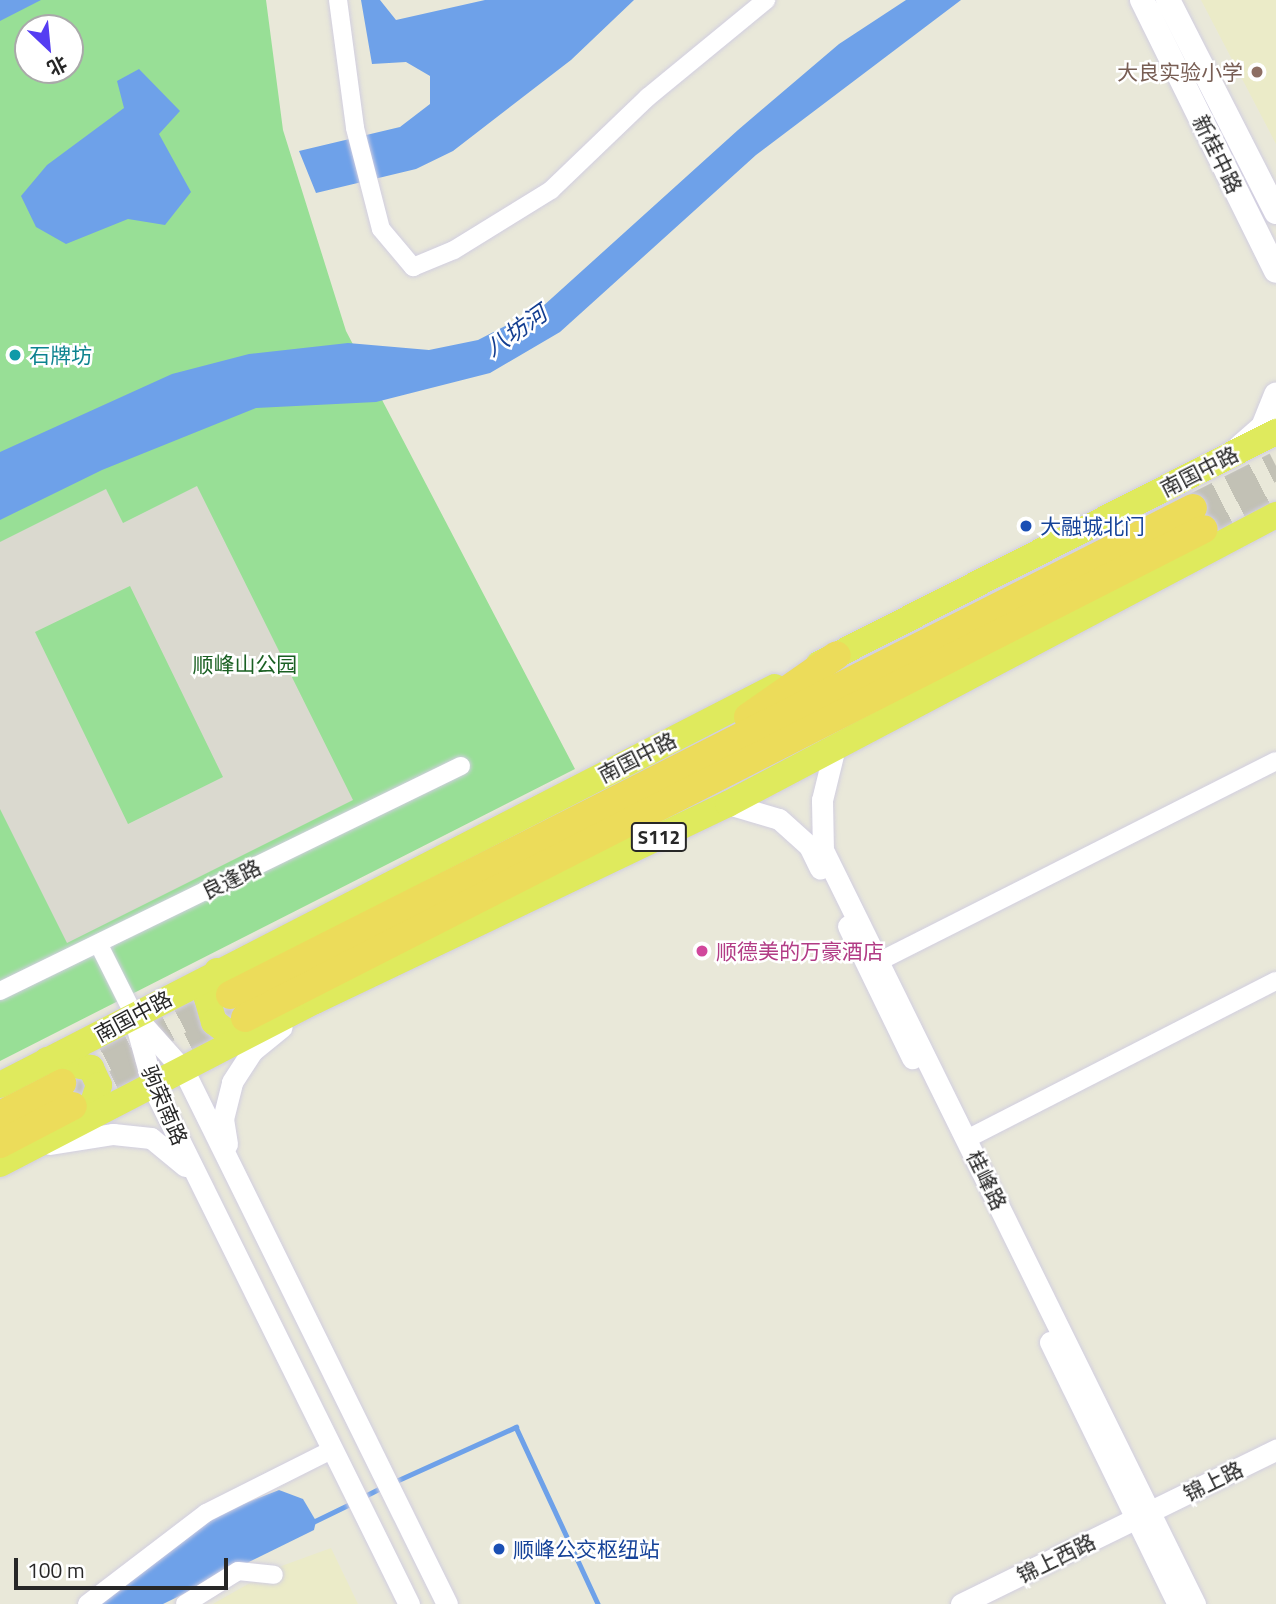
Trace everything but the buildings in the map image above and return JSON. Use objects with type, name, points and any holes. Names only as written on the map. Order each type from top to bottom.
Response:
[{"type":"highway","name":"南国中路","points":[[1198,519],[231,994],[664,776],[1198,519]]},
{"type":"highway","points":[[664,776],[837,655]]},
{"type":"highway","name":"S112","points":[[0,1115],[62,1095]]},
{"type":"highway","name":"S112","points":[[0,1144],[62,1095]]},
{"type":"main road","name":"新桂中路","points":[[1142,0],[1276,271]]},
{"type":"main road","name":"新桂中路","points":[[1168,0],[1276,212]]},
{"type":"main road","points":[[1233,453],[1263,427],[1276,394]]},
{"type":"main road","name":"南国中路","points":[[0,1164],[35,1146],[62,1095],[134,1015],[231,994],[837,655],[1233,453],[1272,437]]},
{"type":"main road","name":"南国中路","points":[[0,1085],[62,1095],[153,1087],[315,1001],[728,804],[1275,515]]},
{"type":"main road","points":[[231,994],[207,998],[215,1022],[230,1034],[274,1023]]},
{"type":"street","points":[[338,0],[355,128],[381,229],[413,267],[454,250],[551,190],[648,97],[766,0]]},
{"type":"street","name":"桂峰路","points":[[835,747],[821,800],[823,850],[881,960],[1145,1519],[1195,1604]]},
{"type":"street","points":[[881,960],[1276,761]]},
{"type":"street","name":"良逢路","points":[[0,991],[461,766]]},
{"type":"street","points":[[728,804],[779,819],[809,845],[1145,1519],[1178,1604]]},
{"type":"street","points":[[99,945],[134,1015]]},
{"type":"street","points":[[967,1139],[1276,981]]},
{"type":"street","points":[[239,1182],[223,1119],[232,1082],[252,1051],[315,1001]]},
{"type":"street","name":"驹荣南路","points":[[134,1015],[184,1071],[447,1604]]},
{"type":"street","name":"驹荣南路","points":[[134,1015],[153,1087],[409,1604]]},
{"type":"street","points":[[35,1146],[113,1134],[151,1139],[180,1160],[207,1196]]},
{"type":"street","points":[[87,1604],[206,1513],[333,1449]]},
{"type":"street","name":"锦上路","points":[[1145,1519],[1276,1450]]},
{"type":"street","name":"锦上路","points":[[1145,1519],[1276,1459]]},
{"type":"street","name":"锦上西路","points":[[961,1604],[1145,1519]]},
{"type":"street","name":"锦上西路","points":[[985,1604],[1145,1519]]},
{"type":"street","points":[[185,1604],[239,1570],[274,1575]]},
{"type":"shaded area","name":"大良实验小学","points":[[1201,0],[1276,0],[1276,144]]},
{"type":"shaded area","points":[[197,486],[353,800],[67,943],[0,809],[0,542],[106,489],[123,523]],"holes":[[[130,586],[223,777],[128,824],[35,632]]]},
{"type":"shaded area","points":[[331,1548],[358,1604],[213,1604],[276,1568]]},
{"type":"green space","name":"顺峰山公园","points":[[0,0],[266,0],[283,130],[346,331],[575,769],[0,1061]]},
{"type":"water","points":[[0,0],[41,0],[0,21]]},
{"type":"water","points":[[361,0],[380,0],[396,20],[485,0],[634,0],[571,60],[453,151],[416,169],[316,193],[299,151],[400,127],[430,104],[430,76],[406,62],[372,64]]},
{"type":"water","name":"八坊河","points":[[906,0],[961,0],[756,155],[560,332],[490,373],[376,402],[256,408],[102,470],[0,520],[0,452],[172,374],[249,354],[348,343],[429,350],[478,340],[542,307],[738,130],[839,44]]},
{"type":"water","points":[[139,69],[180,111],[159,134],[191,192],[165,225],[128,219],[66,244],[36,227],[21,196],[47,165],[124,108],[117,81]]},
{"type":"water","points":[[279,1490],[303,1499],[316,1521],[314,1530],[163,1604],[94,1604],[197,1522]]},
{"type":"waterway","points":[[394,1482],[516,1427],[598,1604]]},
{"type":"waterway","points":[[363,1497],[383,1487]]},
{"type":"waterway","points":[[313,1522],[352,1503]]},
{"type":"tunnel","points":[[1193,508],[1276,466]]},
{"type":"tunnel","points":[[1204,529],[1276,492]]},
{"type":"tunnel","points":[[69,1080],[230,995]]},
{"type":"tunnel","points":[[78,1103],[245,1018]]},
{"type":"place","name":"大良实验小学","points":[[1257,72]]},
{"type":"place","name":"石牌坊","points":[[15,355]]},
{"type":"place","name":"大融城北门","points":[[1026,526]]},
{"type":"place","name":"顺德美的万豪酒店","points":[[702,951]]},
{"type":"place","name":"顺峰公交枢纽站","points":[[499,1549]]}]
